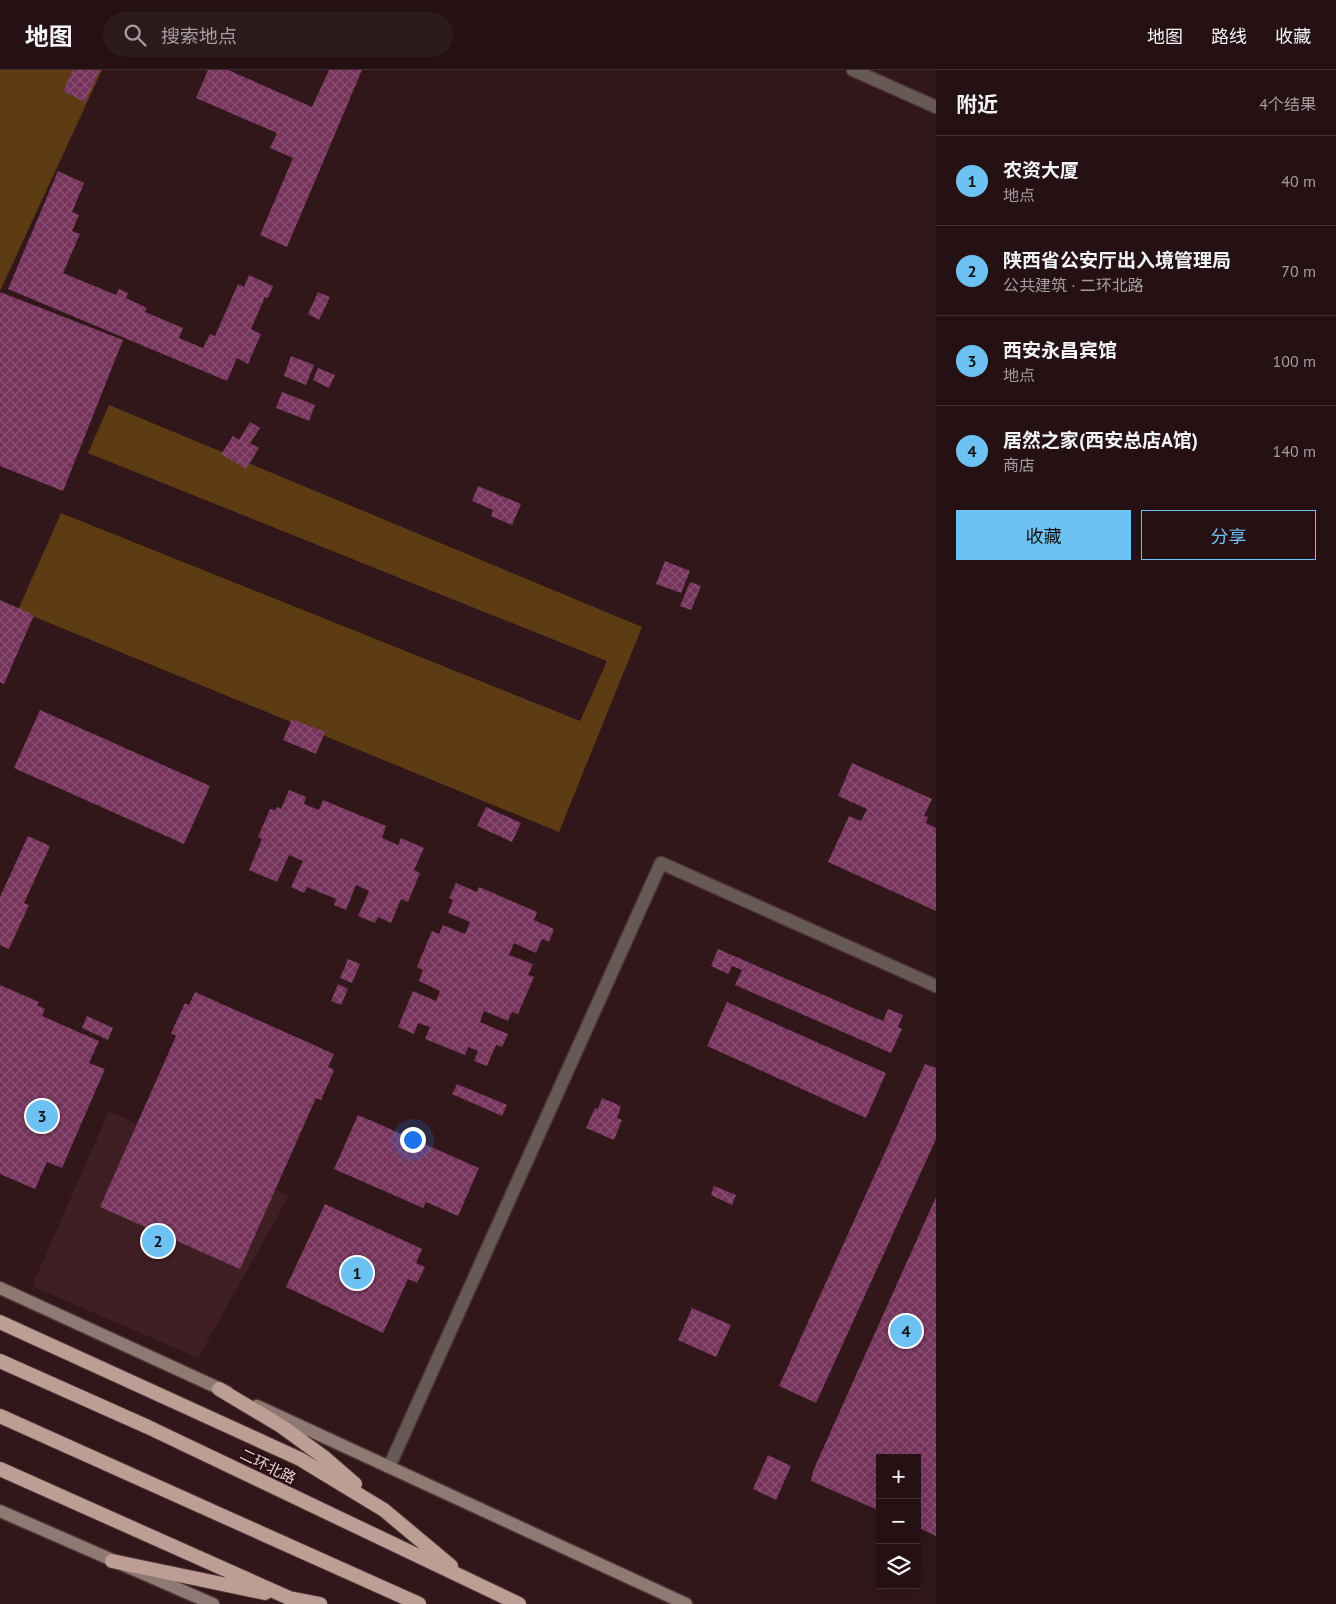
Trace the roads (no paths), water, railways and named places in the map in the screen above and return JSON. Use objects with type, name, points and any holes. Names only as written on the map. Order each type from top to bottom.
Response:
[{"type":"highway","points":[[0,1322],[300,1459],[384,1510]]},
{"type":"highway","name":"二环北路","points":[[0,1361],[148,1427],[466,1580],[520,1604]]},
{"type":"highway","points":[[219,1389],[281,1426],[318,1453],[466,1580]]},
{"type":"highway","points":[[0,1416],[419,1604]]},
{"type":"highway","points":[[0,1469],[289,1598]]},
{"type":"highway","points":[[112,1560],[320,1604]]},
{"type":"main road","points":[[0,1288],[686,1604]]},
{"type":"main road","points":[[0,1511],[212,1604]]},
{"type":"street","points":[[853,70],[936,106]]},
{"type":"street","points":[[389,1467],[661,863],[936,986]]},
{"type":"place","name":"西安永昌宾馆","points":[[42,1116]]},
{"type":"place","name":"陕西省公安厅出入境管理局","points":[[158,1241]]},
{"type":"place","name":"农资大厦","points":[[357,1273]]},
{"type":"place","name":"居然之家(西安总店A馆)","points":[[906,1331]]}]
